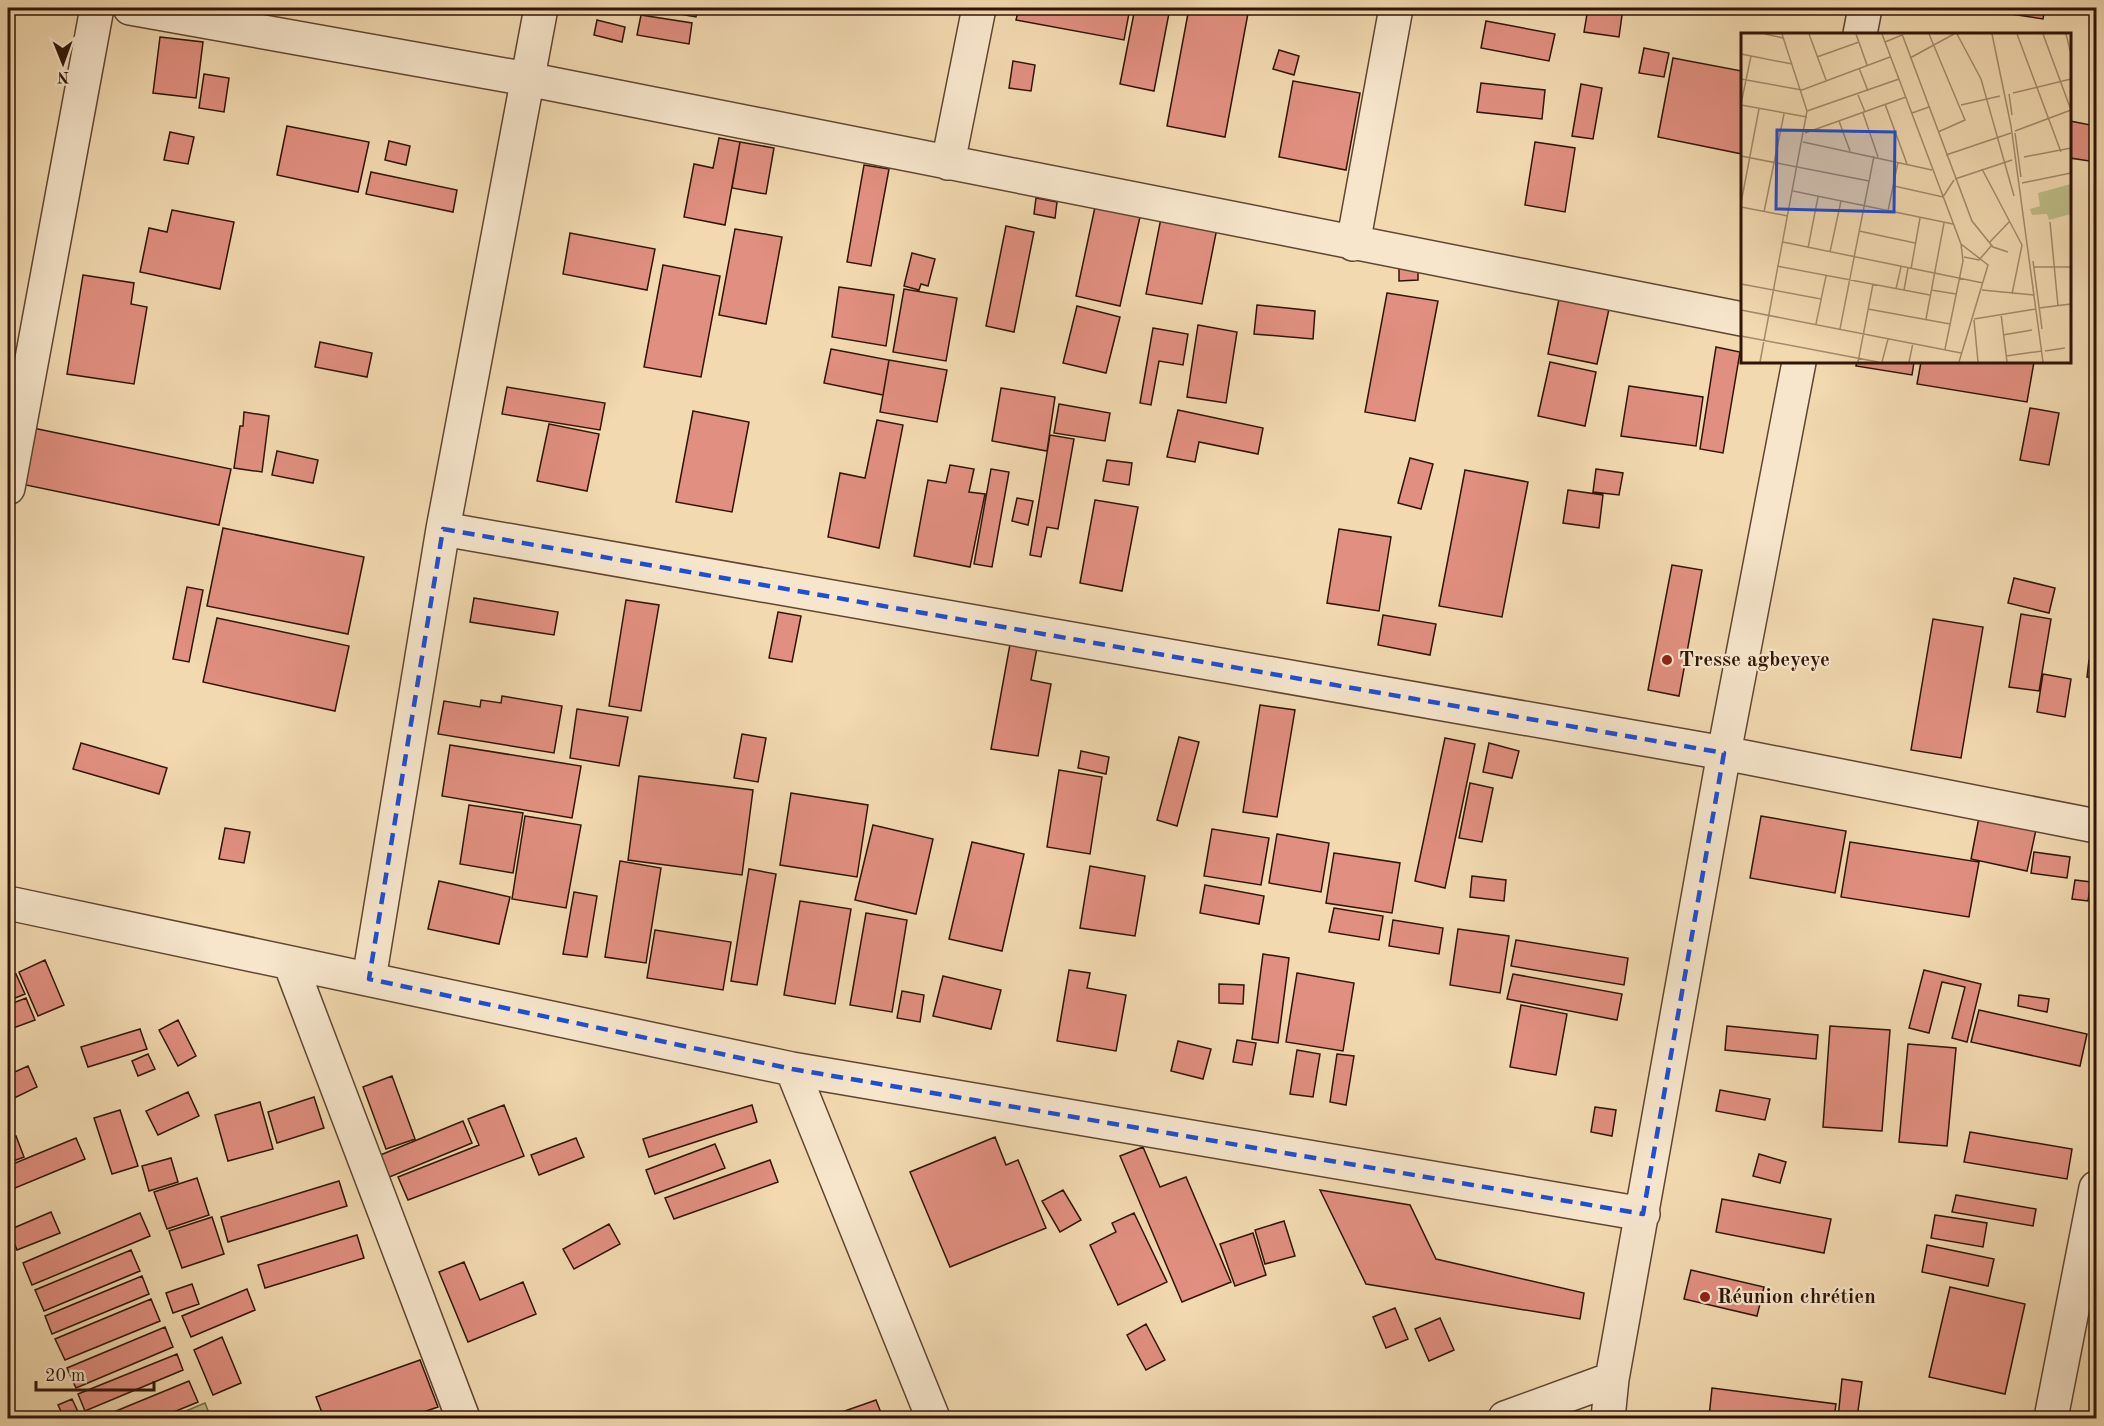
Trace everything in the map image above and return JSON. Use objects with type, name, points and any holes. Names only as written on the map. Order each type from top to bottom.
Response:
[{"type":"street","points":[[8,488],[10,453],[97,8]]},
{"type":"street","points":[[130,8],[527,79],[1353,244],[1741,319]]},
{"type":"street","points":[[369,979],[443,528],[541,8]]},
{"type":"street","points":[[948,163],[979,8]]},
{"type":"street","points":[[1353,244],[1396,8]]},
{"type":"street","points":[[1860,33],[1865,8]]},
{"type":"street","points":[[1608,1419],[1612,1379],[1724,753],[1799,363]]},
{"type":"street","points":[[443,528],[1724,753],[2097,826]]},
{"type":"street","points":[[8,903],[792,1070],[1643,1214]]},
{"type":"street","points":[[290,963],[463,1419]]},
{"type":"street","points":[[792,1070],[933,1419]]},
{"type":"street","points":[[2051,1419],[2097,1188]]},
{"type":"street","points":[[1505,1419],[1612,1379]]},
{"type":"highlighted area","points":[[443,529],[1724,753],[1643,1214],[792,1069],[369,979]]},
{"type":"green space","points":[[205,1403],[211,1418],[169,1418]]},
{"type":"building","points":[[644,8],[697,8],[696,17]]},
{"type":"building","points":[[1019,8],[1130,8],[1124,40],[1016,20]]},
{"type":"building","points":[[1135,8],[1170,8],[1154,91],[1120,84]]},
{"type":"building","points":[[1189,8],[1249,8],[1225,137],[1167,126]]},
{"type":"building","points":[[1588,8],[1623,8],[1619,37],[1584,32]]},
{"type":"building","points":[[1998,8],[2045,8],[2043,19],[1998,12]]},
{"type":"building","points":[[641,15],[692,23],[689,44],[637,35]]},
{"type":"building","points":[[597,20],[625,27],[622,42],[594,35]]},
{"type":"building","points":[[1486,21],[1555,34],[1549,61],[1481,48]]},
{"type":"building","points":[[160,37],[203,42],[196,98],[153,93]]},
{"type":"building","points":[[1644,48],[1669,53],[1664,77],[1639,73]]},
{"type":"building","points":[[1279,50],[1299,56],[1294,75],[1273,69]]},
{"type":"building","points":[[1673,58],[1741,71],[1741,154],[1658,137]]},
{"type":"building","points":[[1013,61],[1035,65],[1031,91],[1009,88]]},
{"type":"building","points":[[204,74],[229,78],[224,112],[199,108]]},
{"type":"building","points":[[1293,81],[1360,93],[1346,170],[1279,157]]},
{"type":"building","points":[[1481,83],[1545,90],[1542,119],[1477,112]]},
{"type":"building","points":[[1581,84],[1602,88],[1593,139],[1572,136]]},
{"type":"building","points":[[2071,121],[2096,126],[2096,162],[2071,158]]},
{"type":"building","points":[[287,126],[369,142],[358,192],[277,175]]},
{"type":"building","points":[[170,132],[194,137],[188,164],[164,160]]},
{"type":"building","points":[[719,138],[740,142],[725,225],[684,217],[694,164],[713,168]]},
{"type":"building","points":[[389,141],[410,146],[406,165],[385,160]]},
{"type":"building","points":[[740,142],[774,148],[766,194],[732,188]]},
{"type":"building","points":[[1535,142],[1575,148],[1565,212],[1525,205]]},
{"type":"building","points":[[864,165],[889,169],[871,266],[847,262]]},
{"type":"building","points":[[371,172],[457,190],[453,212],[366,194]]},
{"type":"building","points":[[1036,198],[1057,202],[1055,218],[1034,214]]},
{"type":"building","points":[[1095,207],[1140,217],[1120,306],[1076,296]]},
{"type":"building","points":[[172,210],[234,222],[220,289],[140,272],[149,228],[167,232]]},
{"type":"building","points":[[1161,218],[1217,228],[1202,304],[1146,294]]},
{"type":"building","points":[[1006,226],[1034,232],[1014,332],[986,326]]},
{"type":"building","points":[[735,229],[782,237],[766,324],[719,315]]},
{"type":"building","points":[[570,233],[655,249],[647,290],[563,274]]},
{"type":"building","points":[[912,253],[935,259],[928,286],[921,284],[919,290],[904,286]]},
{"type":"building","points":[[663,265],[720,276],[701,377],[644,367]]},
{"type":"building","points":[[1399,268],[1418,268],[1418,280],[1399,281]]},
{"type":"building","points":[[83,275],[134,283],[131,304],[147,307],[134,384],[67,374]]},
{"type":"building","points":[[839,287],[894,295],[886,346],[832,337]]},
{"type":"building","points":[[904,289],[957,298],[946,361],[893,352]]},
{"type":"building","points":[[1387,293],[1438,301],[1415,421],[1365,412]]},
{"type":"building","points":[[1559,299],[1609,309],[1597,364],[1548,354]]},
{"type":"building","points":[[1257,305],[1315,311],[1313,339],[1254,334]]},
{"type":"building","points":[[1077,306],[1120,317],[1106,373],[1063,363]]},
{"type":"building","points":[[1198,325],[1237,332],[1226,403],[1187,397]]},
{"type":"building","points":[[1153,328],[1188,334],[1183,365],[1159,361],[1151,405],[1140,403]]},
{"type":"building","points":[[320,342],[372,353],[367,377],[315,367]]},
{"type":"building","points":[[1716,347],[1740,352],[1723,453],[1700,449]]},
{"type":"building","points":[[831,349],[889,360],[883,395],[824,383]]},
{"type":"building","points":[[889,360],[947,370],[937,422],[880,412]]},
{"type":"building","points":[[1550,362],[1596,372],[1585,426],[1538,416]]},
{"type":"building","points":[[1857,363],[1914,363],[1912,375],[1856,366]]},
{"type":"building","points":[[1921,363],[2034,363],[2027,402],[1917,384]]},
{"type":"building","points":[[1629,386],[1703,397],[1696,446],[1621,436]]},
{"type":"building","points":[[507,387],[605,403],[600,430],[502,414]]},
{"type":"building","points":[[1001,388],[1055,397],[1047,451],[992,441]]},
{"type":"building","points":[[1059,404],[1110,413],[1105,441],[1054,433]]},
{"type":"building","points":[[2030,408],[2059,413],[2049,465],[2020,460]]},
{"type":"building","points":[[1178,410],[1263,428],[1258,454],[1199,442],[1195,462],[1167,457]]},
{"type":"building","points":[[693,411],[749,422],[732,512],[676,502]]},
{"type":"building","points":[[244,412],[269,416],[262,472],[234,468]]},
{"type":"building","points":[[877,420],[903,425],[879,548],[828,537],[840,473],[865,478]]},
{"type":"building","points":[[549,424],[599,434],[587,491],[537,481]]},
{"type":"building","points":[[33,428],[231,469],[219,525],[21,484]]},
{"type":"building","points":[[1050,435],[1074,439],[1058,529],[1047,527],[1041,557],[1030,555]]},
{"type":"building","points":[[277,451],[318,460],[313,483],[272,475]]},
{"type":"building","points":[[1410,458],[1433,464],[1421,509],[1398,503]]},
{"type":"building","points":[[1107,460],[1132,463],[1129,485],[1103,481]]},
{"type":"building","points":[[950,465],[974,469],[969,492],[985,494],[970,567],[914,556],[928,480],[946,483]]},
{"type":"building","points":[[991,469],[1009,472],[992,567],[974,564]]},
{"type":"building","points":[[1596,469],[1623,473],[1619,495],[1593,492]]},
{"type":"building","points":[[1465,470],[1528,482],[1502,617],[1439,606]]},
{"type":"building","points":[[1568,490],[1603,495],[1599,528],[1563,523]]},
{"type":"building","points":[[1017,498],[1033,501],[1028,525],[1012,521]]},
{"type":"building","points":[[1095,500],[1138,507],[1122,591],[1080,583]]},
{"type":"building","points":[[223,528],[364,557],[348,634],[207,606]]},
{"type":"building","points":[[1339,529],[1391,537],[1379,611],[1327,603]]},
{"type":"building","points":[[1672,565],[1702,570],[1679,696],[1648,690]]},
{"type":"building","points":[[2014,578],[2055,588],[2049,613],[2008,603]]},
{"type":"building","points":[[187,587],[203,590],[189,662],[173,659]]},
{"type":"building","points":[[474,598],[558,612],[554,635],[470,622]]},
{"type":"building","points":[[626,600],[659,605],[641,711],[609,706]]},
{"type":"building","points":[[778,612],[801,616],[792,662],[769,658]]},
{"type":"building","points":[[2021,614],[2051,619],[2039,691],[2009,687]]},
{"type":"building","points":[[1383,615],[1436,624],[1430,655],[1378,645]]},
{"type":"building","points":[[217,618],[349,646],[335,711],[203,682]]},
{"type":"building","points":[[1933,619],[1983,627],[1961,758],[1911,750]]},
{"type":"building","points":[[1010,644],[1037,648],[1031,680],[1051,684],[1038,756],[991,749]]},
{"type":"building","points":[[2089,660],[2096,661],[2096,678],[2087,677]]},
{"type":"building","points":[[2043,674],[2071,679],[2065,717],[2037,712]]},
{"type":"building","points":[[502,696],[562,706],[554,753],[438,734],[444,701],[480,707],[481,700],[501,703]]},
{"type":"building","points":[[1260,705],[1295,710],[1277,817],[1243,812]]},
{"type":"building","points":[[577,709],[628,717],[619,766],[570,758]]},
{"type":"building","points":[[742,734],[766,738],[758,782],[734,778]]},
{"type":"building","points":[[1179,737],[1199,742],[1177,826],[1157,820]]},
{"type":"building","points":[[1445,738],[1475,744],[1445,888],[1415,881]]},
{"type":"building","points":[[81,743],[167,768],[159,794],[73,769]]},
{"type":"building","points":[[1489,743],[1519,751],[1512,778],[1483,772]]},
{"type":"building","points":[[450,745],[581,766],[572,818],[442,796]]},
{"type":"building","points":[[1081,751],[1109,757],[1106,774],[1078,768]]},
{"type":"building","points":[[1059,770],[1102,777],[1090,854],[1047,847]]},
{"type":"building","points":[[639,776],[753,790],[742,875],[628,860]]},
{"type":"building","points":[[1470,783],[1493,788],[1482,842],[1459,838]]},
{"type":"building","points":[[791,793],[868,805],[857,877],[780,865]]},
{"type":"building","points":[[469,805],[523,813],[513,873],[460,864]]},
{"type":"building","points":[[1980,812],[2039,816],[2027,871],[1971,859]]},
{"type":"building","points":[[525,816],[581,825],[566,908],[512,899]]},
{"type":"building","points":[[1761,816],[1846,831],[1835,893],[1750,878]]},
{"type":"building","points":[[873,825],[933,839],[916,914],[855,900]]},
{"type":"building","points":[[225,828],[250,832],[244,863],[219,859]]},
{"type":"building","points":[[1212,829],[1269,838],[1261,885],[1204,876]]},
{"type":"building","points":[[1277,834],[1329,843],[1321,892],[1269,883]]},
{"type":"building","points":[[972,842],[1024,854],[1002,951],[949,939]]},
{"type":"building","points":[[1850,842],[1979,862],[1969,917],[1841,897]]},
{"type":"building","points":[[2034,852],[2070,857],[2067,878],[2031,873]]},
{"type":"building","points":[[1334,853],[1400,863],[1392,913],[1326,903]]},
{"type":"building","points":[[620,861],[661,868],[646,963],[605,957]]},
{"type":"building","points":[[1090,866],[1145,876],[1135,936],[1080,928]]},
{"type":"building","points":[[749,869],[776,874],[757,985],[731,981]]},
{"type":"building","points":[[1472,876],[1506,880],[1504,901],[1470,897]]},
{"type":"building","points":[[2075,880],[2091,882],[2088,901],[2072,899]]},
{"type":"building","points":[[439,881],[510,897],[499,944],[428,929]]},
{"type":"building","points":[[1205,885],[1264,896],[1259,924],[1200,913]]},
{"type":"building","points":[[574,892],[597,896],[587,957],[563,954]]},
{"type":"building","points":[[800,901],[851,909],[835,1004],[784,995]]},
{"type":"building","points":[[1334,908],[1383,916],[1379,940],[1329,932]]},
{"type":"building","points":[[866,913],[907,920],[892,1012],[850,1005]]},
{"type":"building","points":[[1393,920],[1443,928],[1439,954],[1389,946]]},
{"type":"building","points":[[1458,929],[1509,936],[1500,993],[1450,985]]},
{"type":"building","points":[[655,930],[731,942],[723,990],[647,978]]},
{"type":"building","points":[[1516,940],[1628,958],[1624,985],[1511,966]]},
{"type":"building","points":[[1263,954],[1289,958],[1278,1043],[1252,1039]]},
{"type":"building","points":[[45,960],[64,1005],[38,1016],[19,972]]},
{"type":"building","points":[[1069,970],[1090,973],[1087,988],[1126,995],[1116,1051],[1057,1041]]},
{"type":"building","points":[[1924,970],[1981,984],[1967,1042],[1952,1038],[1965,987],[1942,982],[1929,1033],[1909,1028]]},
{"type":"building","points":[[1297,973],[1354,983],[1343,1051],[1286,1042]]},
{"type":"building","points":[[16,974],[25,994],[8,1001],[8,977]]},
{"type":"building","points":[[1513,974],[1622,994],[1617,1020],[1507,999]]},
{"type":"building","points":[[943,976],[1001,990],[991,1029],[933,1016]]},
{"type":"building","points":[[1219,984],[1244,985],[1243,1004],[1219,1003]]},
{"type":"building","points":[[902,991],[924,995],[920,1022],[897,1018]]},
{"type":"building","points":[[2019,995],[2049,999],[2047,1012],[2018,1006]]},
{"type":"building","points":[[26,998],[35,1020],[8,1030],[8,1005]]},
{"type":"building","points":[[1521,1005],[1567,1014],[1556,1075],[1510,1067]]},
{"type":"building","points":[[1979,1010],[2087,1034],[2080,1066],[1971,1042]]},
{"type":"building","points":[[178,1020],[196,1056],[178,1066],[159,1030]]},
{"type":"building","points":[[1727,1026],[1818,1035],[1816,1059],[1725,1050]]},
{"type":"building","points":[[1830,1026],[1890,1030],[1882,1131],[1823,1127]]},
{"type":"building","points":[[140,1029],[147,1049],[88,1067],[81,1047]]},
{"type":"building","points":[[1237,1040],[1256,1043],[1252,1065],[1233,1062]]},
{"type":"building","points":[[1178,1041],[1211,1049],[1203,1079],[1171,1071]]},
{"type":"building","points":[[1908,1044],[1956,1048],[1947,1146],[1899,1142]]},
{"type":"building","points":[[1297,1050],[1320,1054],[1313,1097],[1290,1094]]},
{"type":"building","points":[[148,1054],[155,1069],[138,1076],[132,1061]]},
{"type":"building","points":[[1337,1054],[1354,1056],[1346,1105],[1330,1102]]},
{"type":"building","points":[[28,1066],[37,1087],[8,1101],[8,1075]]},
{"type":"building","points":[[392,1076],[415,1139],[386,1149],[363,1087]]},
{"type":"building","points":[[1720,1090],[1770,1099],[1765,1120],[1716,1111]]},
{"type":"building","points":[[188,1092],[199,1116],[158,1135],[146,1111]]},
{"type":"building","points":[[314,1097],[324,1128],[277,1143],[268,1112]]},
{"type":"building","points":[[260,1102],[273,1149],[228,1161],[215,1115]]},
{"type":"building","points":[[504,1105],[524,1156],[408,1200],[398,1177],[479,1145],[468,1119]]},
{"type":"building","points":[[752,1105],[757,1122],[649,1157],[643,1139]]},
{"type":"building","points":[[1595,1107],[1616,1110],[1612,1136],[1591,1132]]},
{"type":"building","points":[[120,1110],[138,1166],[112,1174],[94,1118]]},
{"type":"building","points":[[463,1121],[472,1143],[387,1178],[378,1156]]},
{"type":"building","points":[[1970,1132],[2072,1149],[2067,1179],[1964,1162]]},
{"type":"building","points":[[16,1136],[24,1157],[8,1163],[8,1139]]},
{"type":"building","points":[[995,1137],[1006,1165],[1018,1160],[1046,1228],[950,1267],[910,1172]]},
{"type":"building","points":[[76,1138],[85,1159],[8,1191],[8,1166]]},
{"type":"building","points":[[576,1138],[584,1157],[539,1175],[531,1155]]},
{"type":"building","points":[[715,1144],[725,1168],[655,1194],[646,1170]]},
{"type":"building","points":[[1143,1147],[1160,1187],[1186,1177],[1231,1282],[1182,1302],[1120,1156]]},
{"type":"building","points":[[1759,1154],[1786,1162],[1780,1183],[1753,1176]]},
{"type":"building","points":[[171,1158],[178,1182],[149,1191],[142,1166]]},
{"type":"building","points":[[770,1160],[778,1182],[674,1219],[665,1198]]},
{"type":"building","points":[[197,1178],[209,1215],[167,1229],[154,1192]]},
{"type":"building","points":[[339,1181],[347,1206],[228,1242],[221,1217]]},
{"type":"building","points":[[1063,1190],[1081,1220],[1060,1232],[1042,1201]]},
{"type":"building","points":[[1320,1190],[1410,1205],[1436,1259],[1584,1293],[1580,1319],[1366,1284]]},
{"type":"building","points":[[1956,1195],[2036,1209],[2033,1226],[1952,1212]]},
{"type":"building","points":[[1722,1199],[1831,1219],[1824,1253],[1716,1232]]},
{"type":"building","points":[[51,1212],[60,1233],[17,1250],[9,1230]]},
{"type":"building","points":[[140,1213],[150,1236],[32,1285],[23,1263]]},
{"type":"building","points":[[1134,1213],[1167,1282],[1118,1305],[1090,1245],[1116,1232],[1112,1223]]},
{"type":"building","points":[[1935,1215],[1987,1223],[1983,1247],[1931,1238]]},
{"type":"building","points":[[212,1217],[224,1254],[182,1268],[169,1231]]},
{"type":"building","points":[[1284,1221],[1295,1256],[1265,1264],[1255,1230]]},
{"type":"building","points":[[609,1224],[620,1244],[574,1269],[563,1249]]},
{"type":"building","points":[[1253,1233],[1266,1275],[1235,1286],[1220,1244]]},
{"type":"building","points":[[357,1235],[364,1258],[265,1288],[258,1265]]},
{"type":"building","points":[[1927,1245],[1994,1259],[1988,1286],[1922,1272]]},
{"type":"building","points":[[131,1250],[140,1271],[44,1311],[35,1290]]},
{"type":"building","points":[[464,1262],[480,1300],[523,1282],[536,1314],[468,1342],[439,1272]]},
{"type":"building","points":[[1691,1270],[1764,1287],[1757,1316],[1684,1299]]},
{"type":"building","points":[[142,1276],[149,1294],[52,1334],[45,1316]]},
{"type":"building","points":[[192,1284],[199,1304],[173,1313],[166,1293]]},
{"type":"building","points":[[1950,1287],[2025,1304],[2005,1394],[1929,1377]]},
{"type":"building","points":[[247,1289],[255,1310],[191,1337],[182,1316]]},
{"type":"building","points":[[151,1299],[160,1321],[65,1360],[55,1339]]},
{"type":"building","points":[[1395,1308],[1408,1339],[1386,1348],[1373,1317]]},
{"type":"building","points":[[1440,1318],[1454,1350],[1429,1361],[1415,1329]]},
{"type":"building","points":[[1146,1324],[1165,1360],[1146,1370],[1127,1335]]},
{"type":"building","points":[[165,1327],[173,1347],[76,1388],[67,1368]]},
{"type":"building","points":[[222,1337],[241,1383],[213,1395],[194,1350]]},
{"type":"building","points":[[177,1354],[183,1370],[85,1411],[78,1394]]},
{"type":"building","points":[[420,1360],[438,1407],[406,1418],[324,1418],[316,1397]]},
{"type":"building","points":[[1842,1379],[1862,1382],[1857,1418],[1838,1418]]},
{"type":"building","points":[[189,1381],[198,1402],[159,1418],[99,1418]]},
{"type":"building","points":[[1712,1388],[1836,1404],[1834,1418],[1709,1417]]},
{"type":"building","points":[[72,1399],[81,1418],[64,1418],[58,1405]]},
{"type":"building","points":[[876,1400],[883,1418],[825,1418]]},
{"type":"place","name":"Tresse agbeyeye","points":[[1667,660]]},
{"type":"place","name":"Réunion chrétien","points":[[1705,1297]]}]
